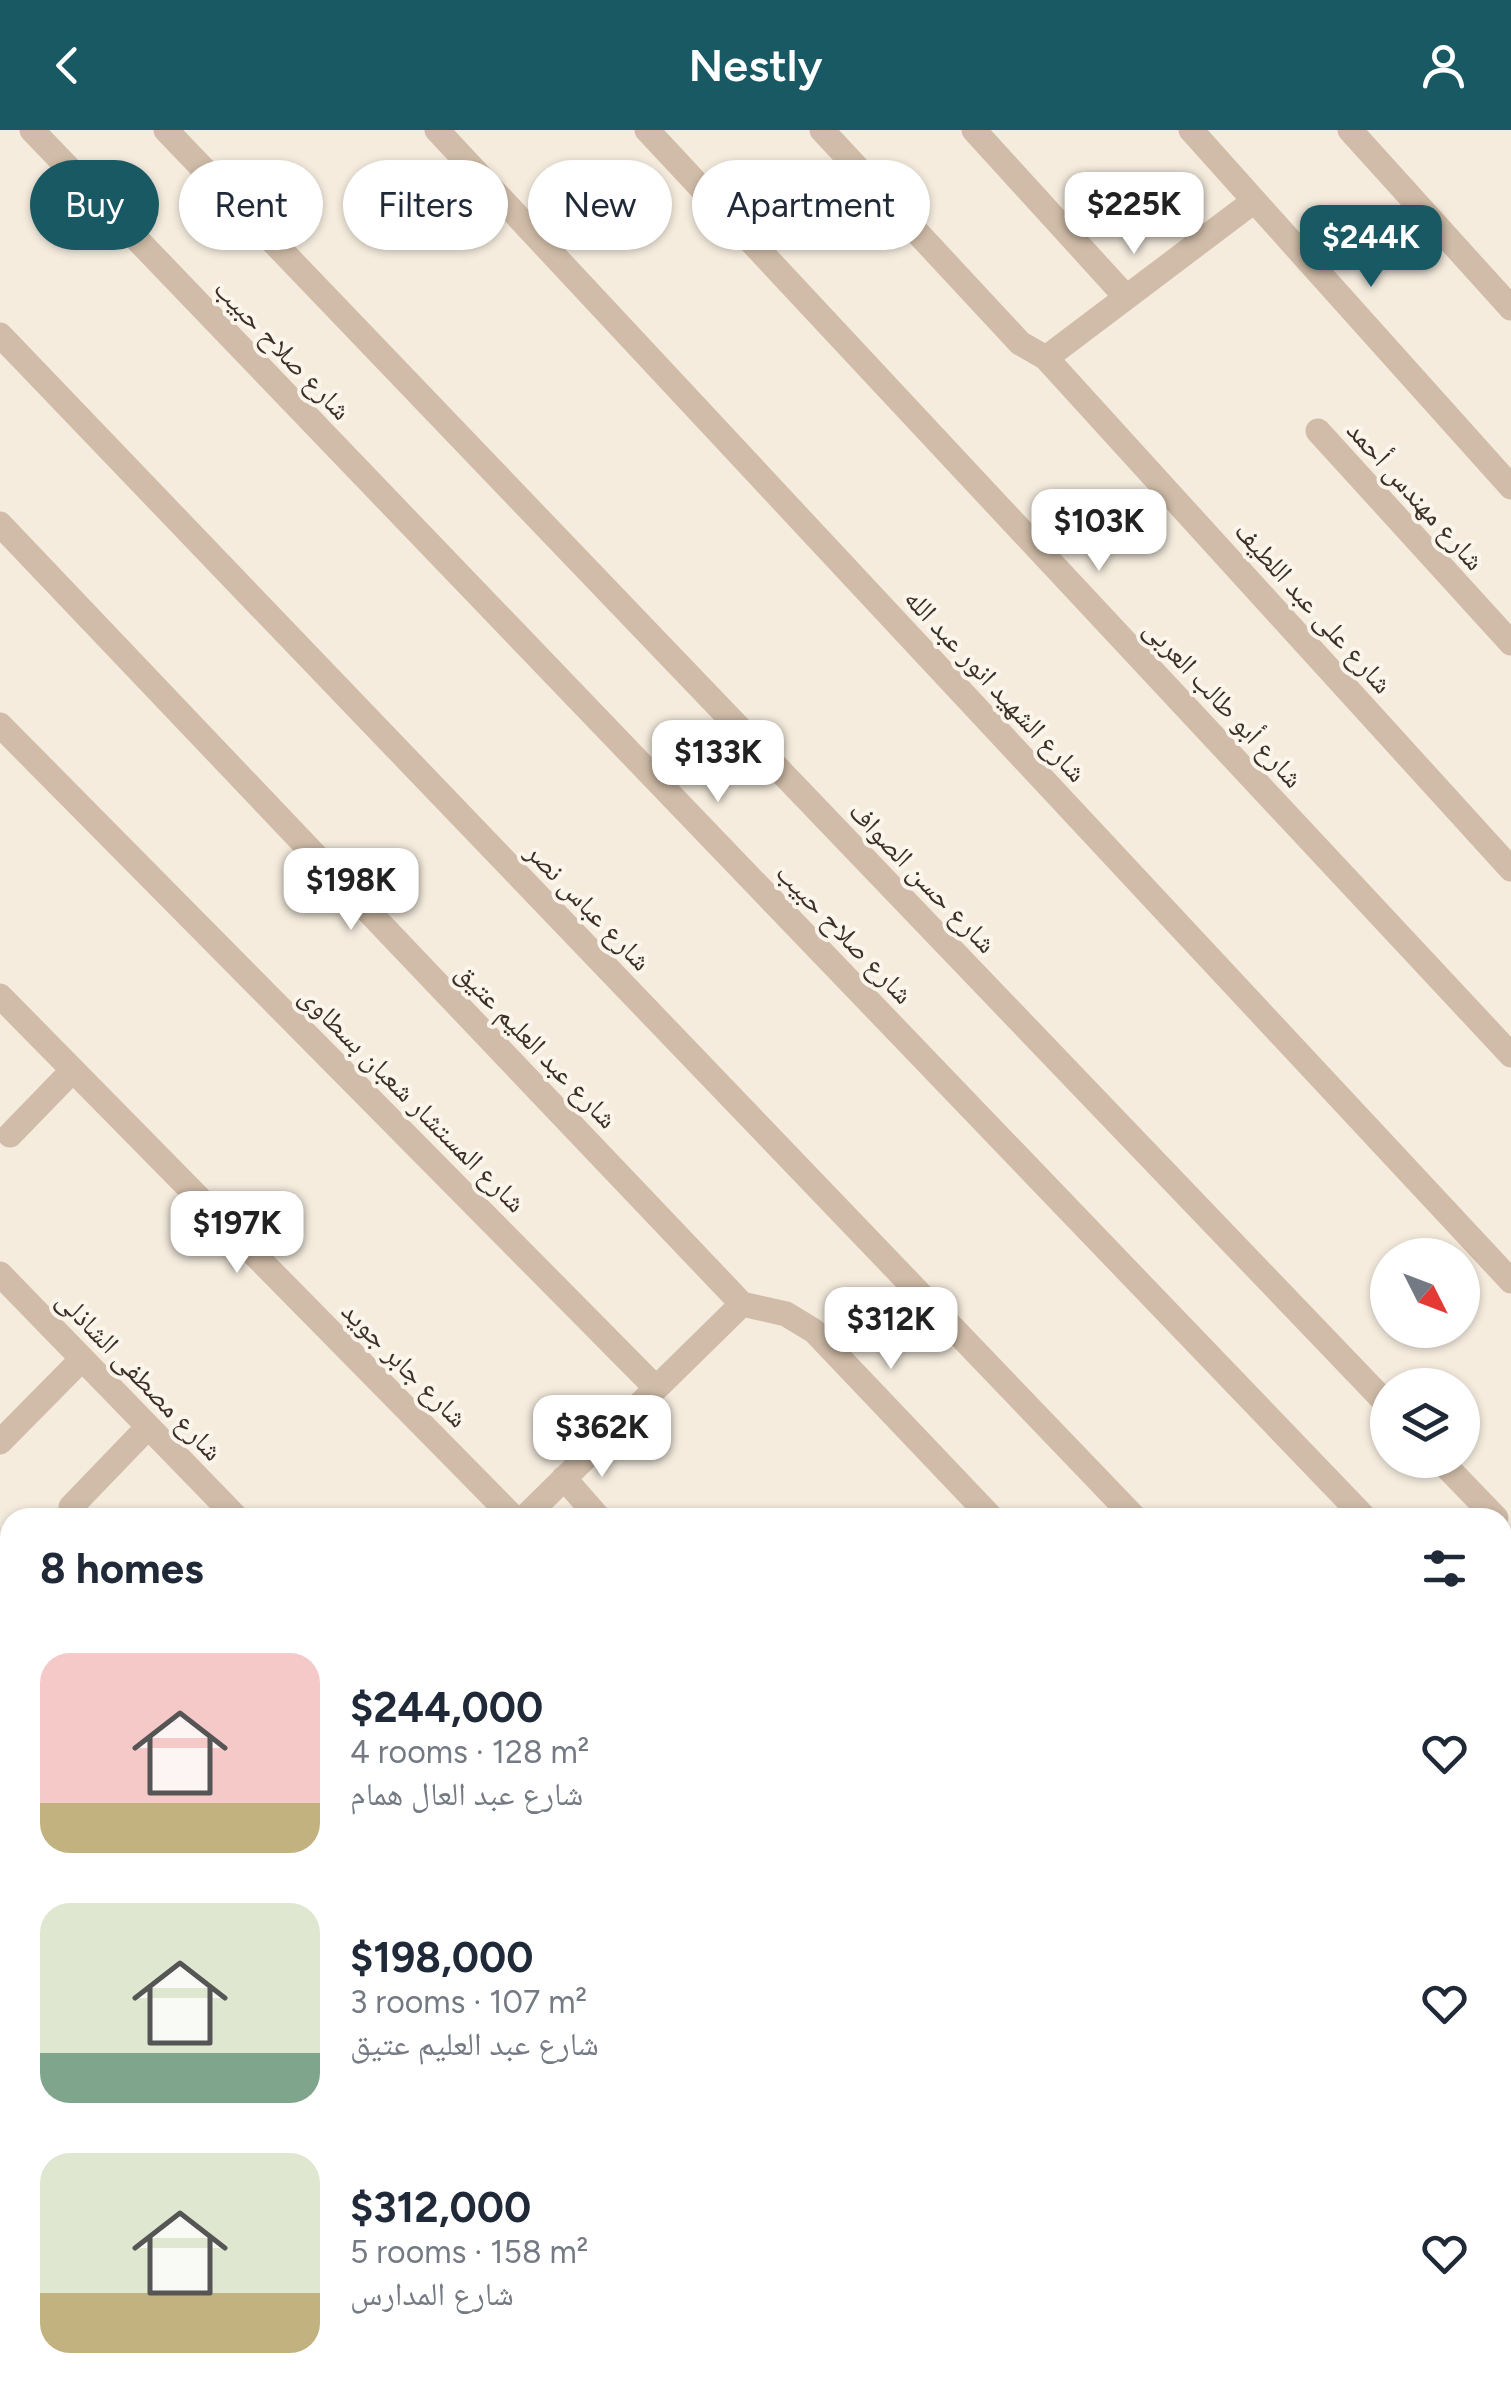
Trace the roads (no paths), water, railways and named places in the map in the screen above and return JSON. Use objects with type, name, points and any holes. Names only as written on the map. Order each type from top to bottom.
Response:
[{"type":"street","name":"شارع صلاح حبيب","points":[[32,130],[1355,1508]]},
{"type":"street","name":"شارع حسن الصواف","points":[[166,130],[1370,1386]]},
{"type":"street","name":"شارع الشهيد انور عبد الله","points":[[438,130],[1511,1280]]},
{"type":"street","name":"شارع أبو طالب العربى","points":[[647,130],[1511,1055]]},
{"type":"street","name":"شارع على عبد اللطيف","points":[[822,130],[1020,343],[1046,358],[1511,869]]},
{"type":"street","points":[[974,130],[1126,297]]},
{"type":"street","points":[[1191,130],[1511,487]]},
{"type":"street","points":[[1350,130],[1511,308]]},
{"type":"street","points":[[1046,358],[1254,201]]},
{"type":"street","name":"شارع عباس نصر","points":[[0,335],[1125,1508]]},
{"type":"street","name":"شارع مهندس أحمد","points":[[1318,432],[1511,643]]},
{"type":"street","name":"شارع عبد العليم عتيق","points":[[0,524],[742,1304]]},
{"type":"street","name":"شارع المستشار شعبان بسطاوى","points":[[0,725],[656,1388]]},
{"type":"street","name":"شارع جابر جويد","points":[[0,996],[504,1508]]},
{"type":"street","points":[[10,1136],[72,1070]]},
{"type":"street","name":"شارع مصطفى الشاذلى","points":[[3,1284],[227,1508]]},
{"type":"street","points":[[534,1508],[742,1304],[786,1314],[814,1331],[982,1508]]},
{"type":"street","points":[[0,1442],[82,1359]]},
{"type":"street","points":[[71,1507],[148,1427]]},
{"type":"street","points":[[564,1478],[590,1508]]},
{"type":"street","points":[[1457,1478],[1486,1508]]}]
